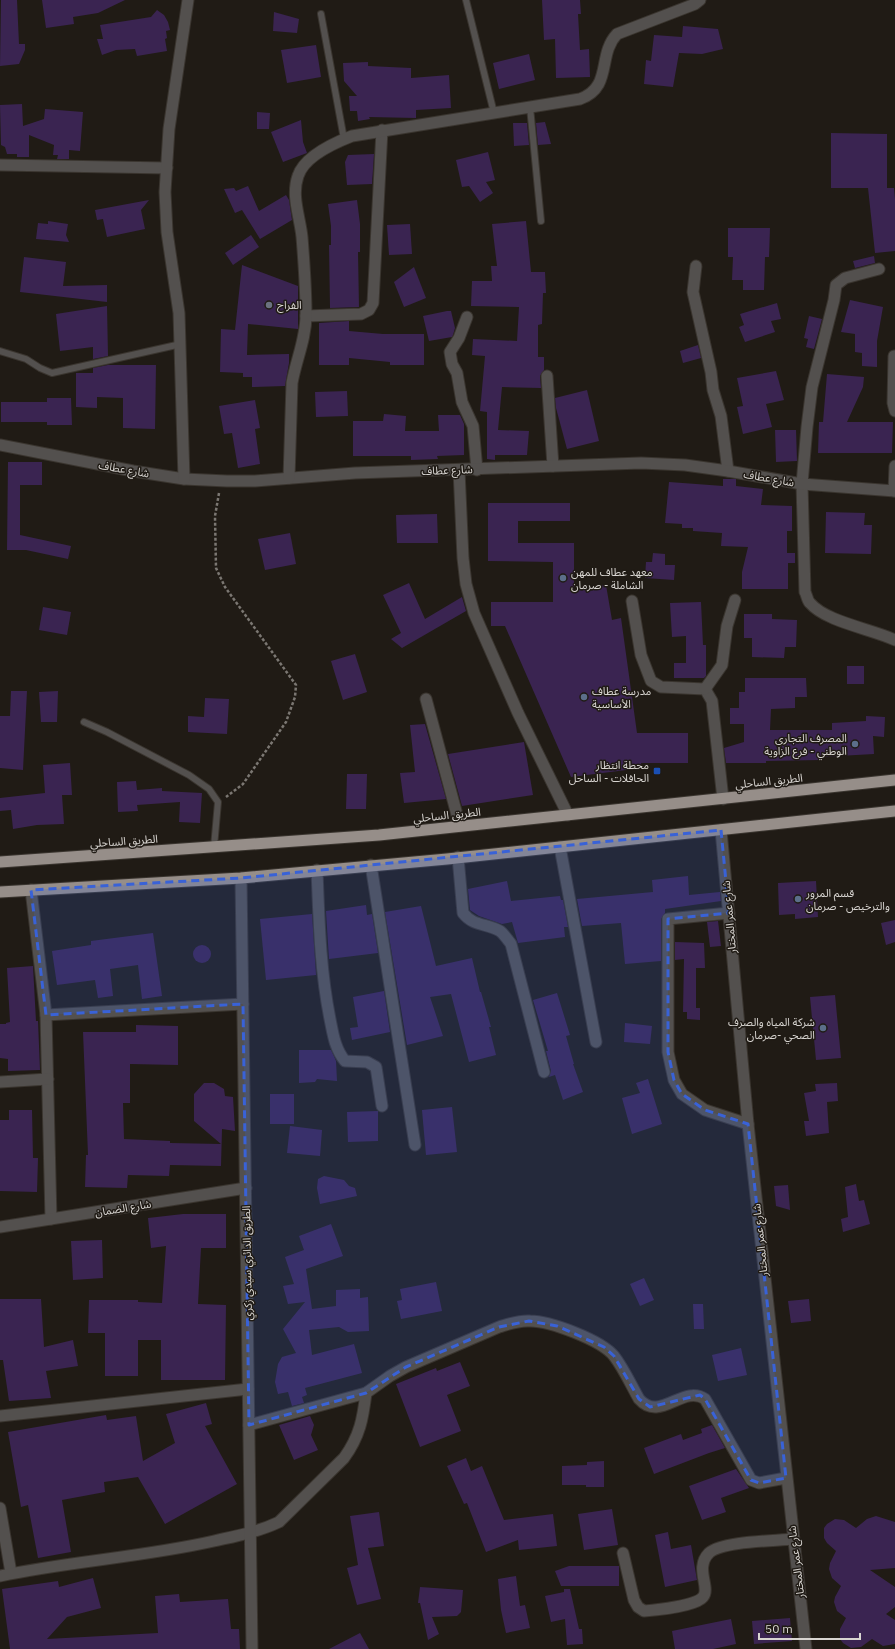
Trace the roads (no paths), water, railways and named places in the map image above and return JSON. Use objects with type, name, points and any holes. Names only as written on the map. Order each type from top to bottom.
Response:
[{"type":"highway","name":"الطريق الساحلي","points":[[0,862],[379,835],[895,780]]},
{"type":"highway","points":[[0,892],[241,878],[458,858],[895,811]]},
{"type":"street","points":[[184,479],[179,313],[165,213],[169,129],[188,0]]},
{"type":"street","points":[[289,478],[292,384],[303,343],[306,316],[302,235],[296,198],[297,177],[302,168],[309,160],[337,142],[352,136],[580,99],[590,95],[598,86],[609,46],[617,34],[695,4],[700,0]]},
{"type":"street","points":[[306,316],[361,314],[369,310],[373,302],[382,130]]},
{"type":"street","points":[[0,165],[167,168]]},
{"type":"street","points":[[696,266],[693,292],[711,372],[713,390],[721,416],[728,471]]},
{"type":"street","points":[[879,269],[845,278],[836,285],[834,300],[812,387],[802,484],[805,592],[809,602],[817,610],[829,616],[895,640]]},
{"type":"street","points":[[467,317],[459,338],[450,352],[452,364],[457,373],[462,402],[473,426],[477,470]]},
{"type":"street","points":[[894,356],[893,403],[895,411]]},
{"type":"street","points":[[547,376],[553,466]]},
{"type":"street","name":"شارع عطاف","points":[[0,444],[133,471],[184,479],[255,481],[354,474],[641,462],[685,465],[802,484],[894,491]]},
{"type":"street","points":[[894,491],[895,466]]},
{"type":"street","points":[[459,470],[463,558],[466,584],[474,613],[518,713],[568,815]]},
{"type":"street","points":[[705,689],[722,665],[727,626],[734,600]]},
{"type":"street","points":[[632,601],[641,655],[651,681],[660,687],[705,689]]},
{"type":"street","points":[[705,689],[712,701],[714,735],[723,799]]},
{"type":"street","points":[[426,699],[460,826]]},
{"type":"street","name":"شارع عمر المختار","points":[[721,830],[748,1124],[806,1649]]},
{"type":"street","points":[[560,847],[596,1042]]},
{"type":"street","points":[[458,858],[463,913],[474,923],[500,931],[510,944],[544,1072]]},
{"type":"street","points":[[371,865],[415,1145]]},
{"type":"street","points":[[316,870],[322,974],[335,1042],[339,1054],[345,1061],[367,1062],[376,1068],[382,1106]]},
{"type":"street","name":"الطريق الدائري سيدي زكري","points":[[241,878],[252,1649]]},
{"type":"street","points":[[32,890],[46,1015],[51,1219]]},
{"type":"street","points":[[729,913],[668,919],[668,1052],[674,1080],[682,1094],[705,1110],[748,1124]]},
{"type":"street","points":[[46,1015],[243,1004]]},
{"type":"street","points":[[0,1082],[48,1079]]},
{"type":"street","name":"شارع الضمان","points":[[0,1227],[246,1188]]},
{"type":"street","points":[[249,1425],[366,1393],[406,1367],[499,1327],[529,1320],[564,1329],[604,1347],[614,1356],[639,1399],[650,1407],[658,1407],[687,1396],[700,1395],[705,1398],[751,1480],[759,1483],[786,1478]]},
{"type":"street","points":[[0,1416],[248,1389]]},
{"type":"street","points":[[0,1576],[11,1573],[158,1553],[250,1533],[279,1522],[344,1458],[349,1451],[362,1422],[366,1393]]},
{"type":"street","points":[[0,1508],[11,1573]]},
{"type":"street","points":[[623,1553],[634,1600],[638,1607],[644,1611],[666,1609],[697,1601],[704,1597],[703,1562],[709,1553],[718,1548],[735,1544],[793,1539]]},
{"type":"lane","points":[[466,0],[494,113]]},
{"type":"lane","points":[[320,14],[344,139]]},
{"type":"lane","points":[[530,107],[541,221]]},
{"type":"lane","points":[[0,351],[26,359],[40,368],[52,373],[181,344]]},
{"type":"lane","points":[[84,722],[107,732],[189,775],[209,789],[218,802],[214,847]]},
{"type":"place","name":"الفراح","points":[[269,305]]},
{"type":"place","name":"معهد عطاف للمهن الشاملة - صرمان","points":[[563,578]]},
{"type":"place","name":"مدرسة عطاف الأساسية","points":[[584,697]]},
{"type":"place","name":"المصرف التجاري الوطني - فرع الزاوية","points":[[855,744]]},
{"type":"place","name":"محطة انتظار الحافلات - الساحل","points":[[657,771]]},
{"type":"place","name":"قسم المرور والترخيص - صرمان","points":[[798,899]]},
{"type":"place","name":"شركة المياه والصرف الصحي -صرمان","points":[[823,1028]]}]
